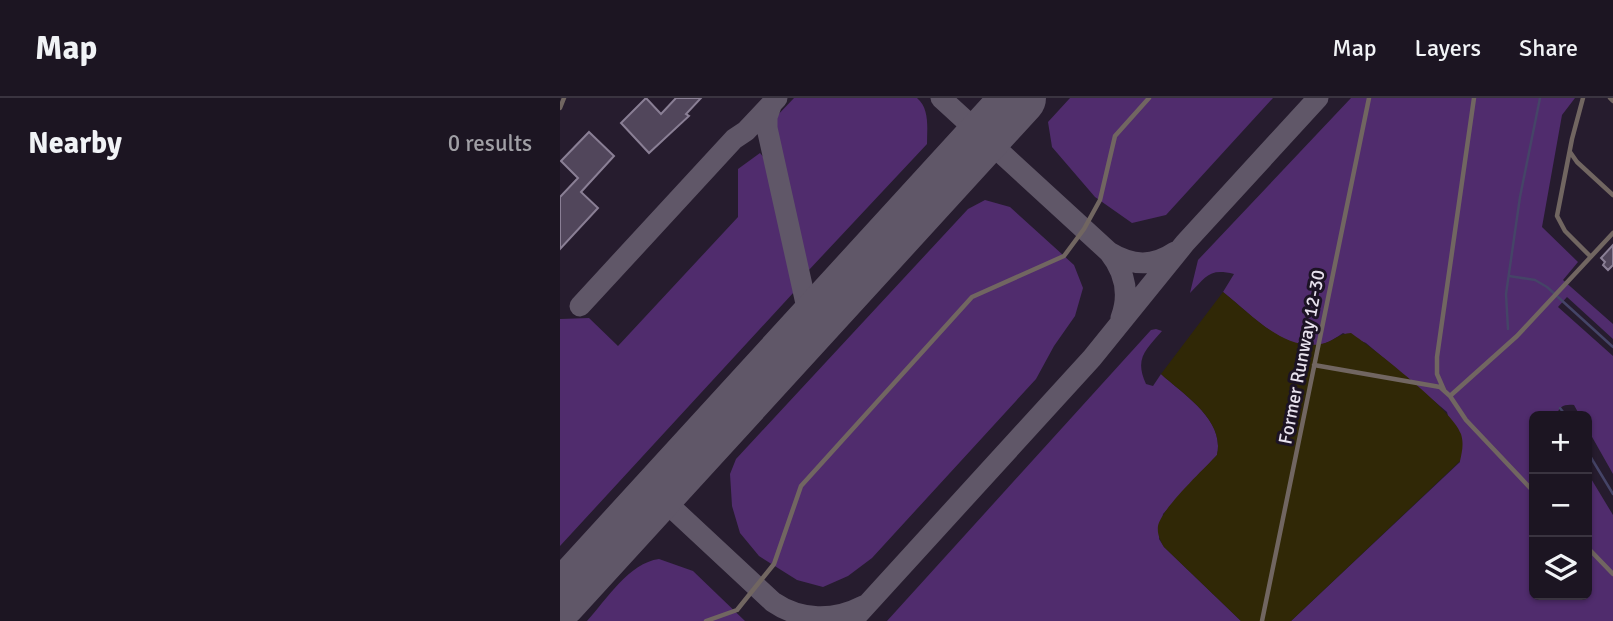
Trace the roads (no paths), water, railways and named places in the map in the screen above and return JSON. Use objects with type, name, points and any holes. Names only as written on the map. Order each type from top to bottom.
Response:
[{"type":"lane","points":[[560,108],[564,98]]},
{"type":"lane","points":[[706,621],[737,610],[774,564],[802,486],[972,297],[1063,256],[1084,229],[1100,200],[1115,136],[1149,98]]},
{"type":"lane","name":"Former Runway 12-30","points":[[1262,621],[1368,98]]},
{"type":"lane","points":[[1444,390],[1437,374],[1437,357],[1474,98]]},
{"type":"lane","points":[[1583,98],[1557,221],[1590,256]]},
{"type":"lane","points":[[1570,152],[1577,162],[1613,195]]},
{"type":"lane","points":[[1450,396],[1517,337],[1613,233]]},
{"type":"lane","points":[[1314,365],[1430,383],[1444,390],[1466,420],[1529,487]]},
{"type":"lane","points":[[1592,552],[1613,574]]},
{"type":"waterway","points":[[1508,329],[1506,294],[1520,197],[1540,98]]},
{"type":"waterway","points":[[1509,276],[1535,280],[1547,287],[1613,347]]},
{"type":"waterway","points":[[1592,459],[1613,494]]}]
